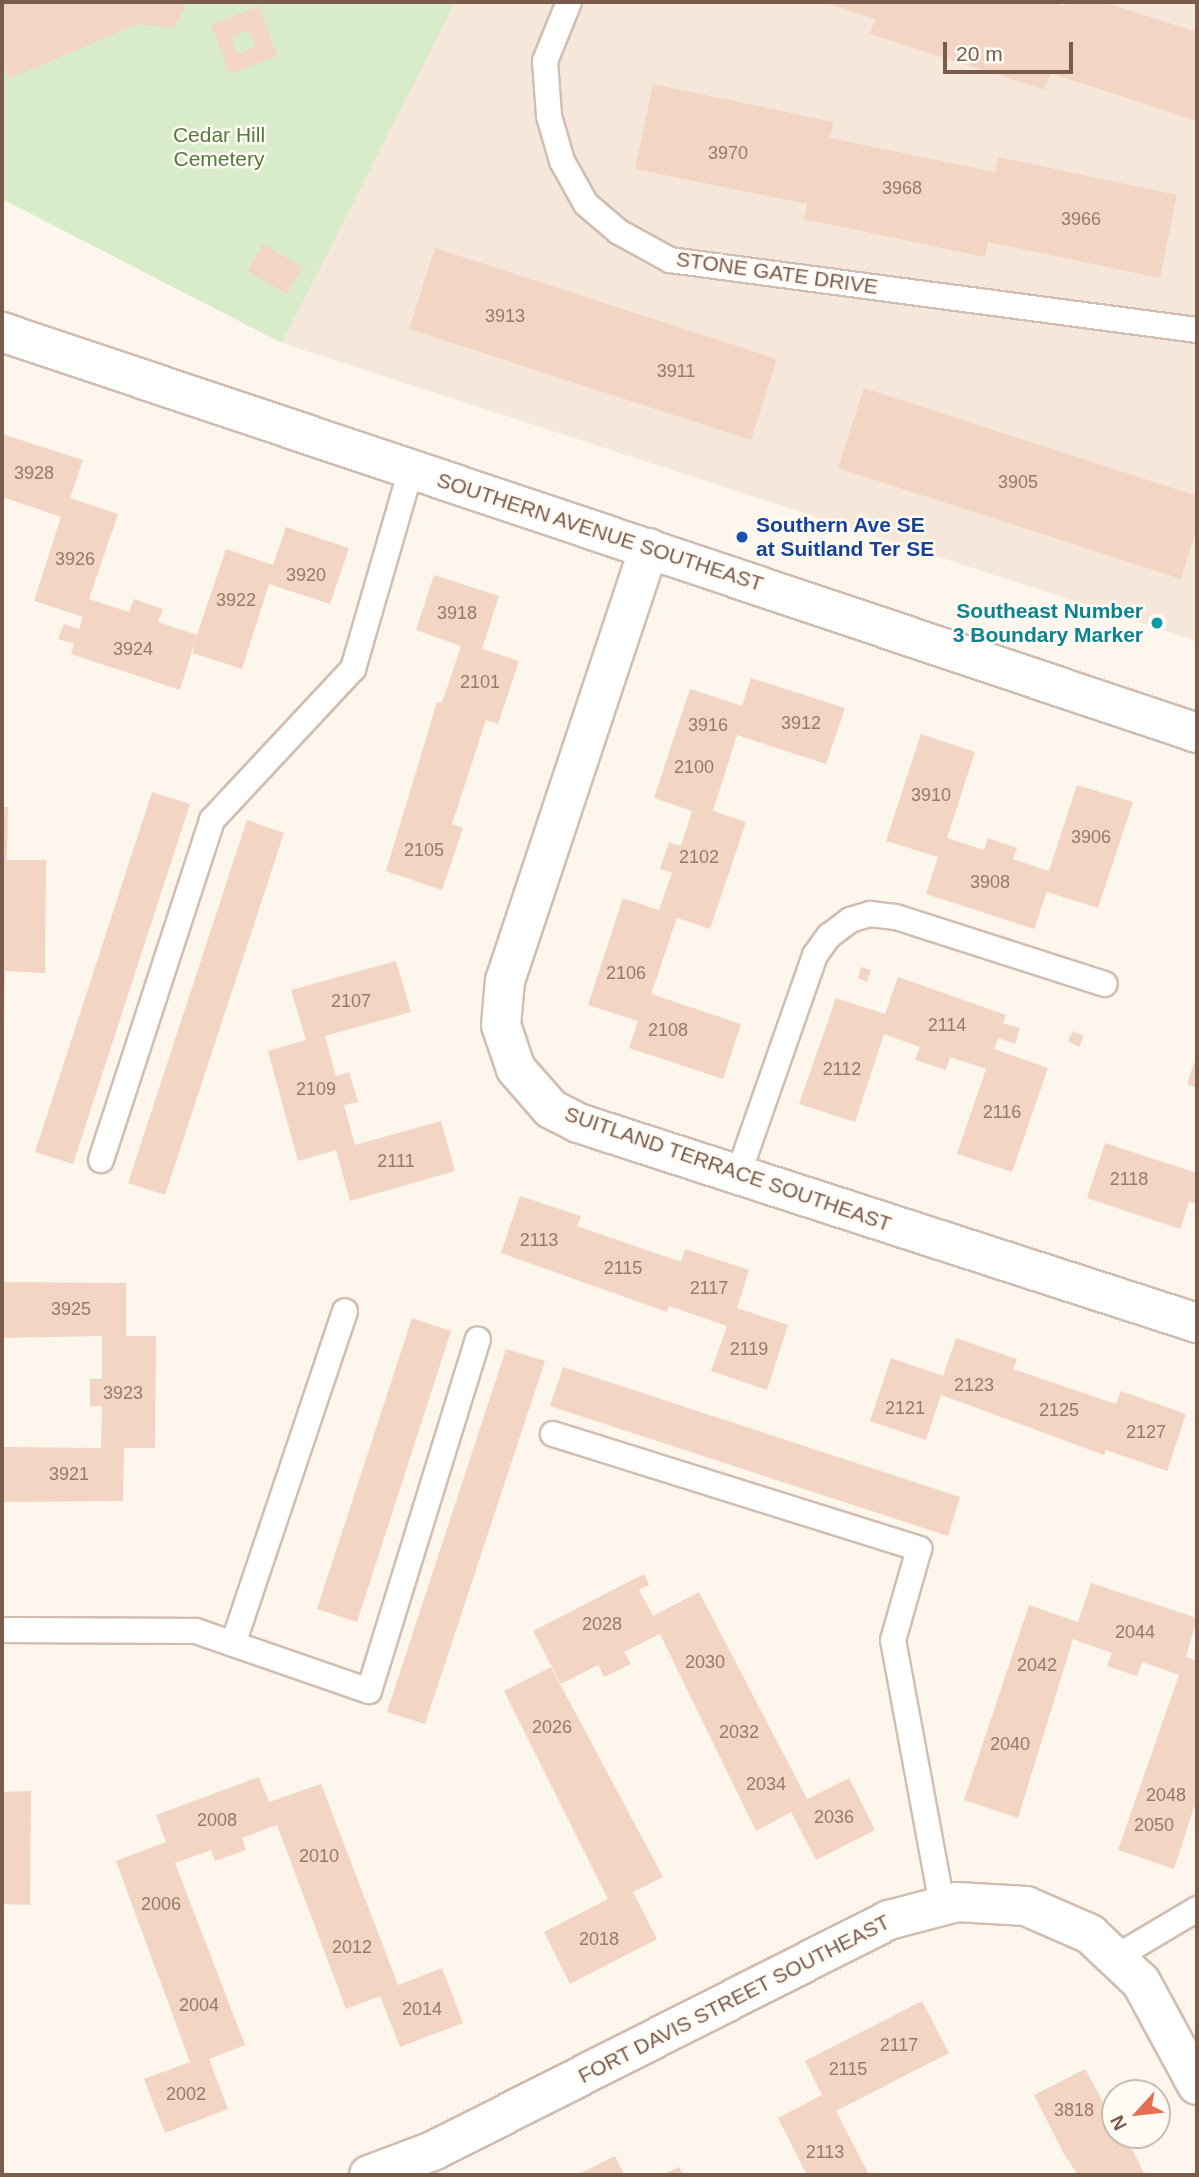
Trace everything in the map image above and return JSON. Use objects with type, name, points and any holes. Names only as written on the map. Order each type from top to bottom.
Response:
[{"type":"street","name":"SOUTHERN AVENUE SOUTHEAST","points":[[2,332],[1197,733]]},
{"type":"street","name":"SUITLAND TERRACE SOUTHEAST","points":[[649,548],[505,980],[501,1026],[516,1069],[551,1109],[579,1123],[1197,1323]]},
{"type":"street","name":"FORT DAVIS STREET SOUTHEAST","points":[[369,2175],[435,2150],[889,1920],[942,1904],[984,1901],[1026,1906],[1075,1925],[1112,1951],[1151,1997],[1197,2085]]},
{"type":"lane","name":"STONE GATE DRIVE","points":[[569,2],[545,61],[549,117],[562,161],[586,204],[619,232],[670,260],[1197,330]]},
{"type":"lane","points":[[101,1160],[212,820],[353,669],[411,469]]},
{"type":"lane","points":[[738,1175],[815,955],[829,936],[850,920],[870,914],[896,917],[1105,984]]},
{"type":"lane","points":[[233,1644],[345,1311]]},
{"type":"lane","points":[[2,1630],[196,1631],[369,1691],[478,1339]]},
{"type":"lane","points":[[553,1434],[919,1549],[893,1640],[942,1904]]},
{"type":"lane","points":[[1112,1951],[1197,1909]]},
{"type":"shaded area","points":[[451,2],[1197,2],[1197,641],[282,343]]},
{"type":"green space","name":"Cedar Hill Cemetery","points":[[2,2],[455,2],[282,343],[2,199]]},
{"type":"building","points":[[2,2],[187,2],[174,28],[138,24],[8,79],[2,61]]},
{"type":"building","points":[[823,2],[1049,2],[1064,6],[1065,2],[1103,2],[1197,32],[1197,121],[1050,73],[1045,90],[870,34],[875,19]]},
{"type":"building","points":[[259,6],[277,56],[230,74],[211,25]],"holes":[[[248,30],[255,47],[238,54],[231,37]]]},
{"type":"building","points":[[653,84],[834,122],[830,138],[995,172],[998,157],[1177,195],[1160,278],[988,242],[985,257],[804,219],[807,204],[635,169]]},
{"type":"building","points":[[263,244],[302,267],[287,294],[247,271]]},
{"type":"building","points":[[435,248],[777,359],[751,440],[409,329]]},
{"type":"building","points":[[864,388],[1197,496],[1197,528],[1181,579],[838,468]]},
{"type":"building","points":[[2,434],[83,460],[70,498],[118,514],[89,599],[129,612],[134,599],[163,609],[158,622],[197,635],[226,549],[273,565],[286,527],[349,548],[330,604],[269,584],[242,669],[193,653],[195,641],[180,690],[71,654],[74,644],[58,639],[64,624],[79,629],[83,617],[34,601],[61,517],[2,497]]},
{"type":"building","points":[[434,575],[499,596],[482,649],[519,661],[498,724],[486,720],[452,824],[463,828],[442,890],[386,871],[437,702],[442,703],[461,646],[416,630]]},
{"type":"building","points":[[751,678],[845,708],[826,764],[737,735],[713,811],[746,822],[710,929],[677,918],[651,994],[741,1024],[723,1079],[629,1048],[638,1021],[588,1005],[623,898],[659,910],[672,873],[660,869],[669,842],[681,846],[692,811],[654,798],[690,689],[742,706]]},
{"type":"building","points":[[921,734],[975,752],[947,838],[984,850],[988,838],[1017,848],[1013,859],[1049,871],[1077,785],[1133,802],[1098,908],[1047,892],[1034,929],[926,894],[938,857],[886,841]]},
{"type":"building","points":[[152,792],[190,804],[73,1164],[35,1152]]},
{"type":"building","points":[[2,807],[8,807],[7,860],[46,860],[45,973],[5,971],[5,1024]]},
{"type":"building","points":[[247,820],[284,833],[165,1195],[128,1183]]},
{"type":"building","points":[[396,961],[411,1012],[325,1036],[336,1076],[349,1072],[358,1102],[344,1105],[355,1145],[441,1121],[455,1171],[350,1201],[336,1150],[298,1161],[268,1051],[306,1040],[291,990]]},
{"type":"building","points":[[861,967],[871,970],[867,982],[858,978]]},
{"type":"building","points":[[898,977],[1006,1015],[1003,1023],[1020,1028],[1015,1044],[998,1038],[994,1049],[1048,1068],[1012,1172],[957,1154],[986,1069],[950,1057],[946,1070],[915,1060],[920,1047],[884,1034],[855,1122],[799,1104],[836,998],[885,1014]]},
{"type":"building","points":[[1073,1031],[1084,1036],[1079,1047],[1068,1041]]},
{"type":"building","points":[[1197,1055],[1197,1088],[1187,1084]]},
{"type":"building","points":[[1105,1143],[1197,1173],[1197,1204],[1189,1202],[1180,1229],[1087,1198]]},
{"type":"building","points":[[520,1196],[581,1216],[577,1226],[681,1262],[685,1249],[749,1270],[737,1308],[788,1325],[767,1390],[711,1371],[727,1326],[669,1306],[667,1312],[501,1253]]},
{"type":"building","points":[[2,1282],[126,1283],[126,1336],[156,1336],[155,1448],[124,1448],[123,1501],[2,1502],[2,1447],[101,1448],[102,1406],[90,1406],[90,1379],[102,1379],[102,1336],[2,1338]]},
{"type":"building","points":[[412,1318],[451,1331],[357,1622],[317,1609]]},
{"type":"building","points":[[956,1338],[1017,1359],[1013,1369],[1116,1404],[1121,1391],[1186,1414],[1167,1471],[1106,1450],[1104,1455],[941,1395],[926,1440],[870,1421],[891,1358],[943,1376]]},
{"type":"building","points":[[506,1349],[545,1361],[425,1724],[387,1712]]},
{"type":"building","points":[[563,1367],[960,1497],[948,1536],[550,1406]]},
{"type":"building","points":[[644,1574],[649,1585],[639,1590],[653,1616],[699,1592],[807,1799],[849,1778],[875,1830],[816,1860],[791,1812],[756,1831],[660,1634],[624,1652],[631,1664],[604,1677],[598,1665],[561,1684],[533,1631]]},
{"type":"building","points":[[1091,1583],[1197,1618],[1186,1657],[1197,1661],[1197,1798],[1174,1869],[1118,1850],[1179,1675],[1142,1662],[1137,1676],[1107,1666],[1112,1653],[1073,1639],[1018,1818],[964,1800],[1029,1605],[1078,1622]]},
{"type":"building","points":[[551,1667],[663,1877],[633,1892],[657,1939],[570,1984],[544,1932],[608,1899],[504,1691]]},
{"type":"building","points":[[259,1777],[269,1802],[321,1784],[398,1985],[442,1968],[463,2023],[400,2047],[380,1996],[346,2009],[277,1825],[242,1838],[246,1850],[215,1861],[211,1850],[175,1863],[245,2045],[209,2059],[228,2109],[165,2133],[144,2079],[190,2062],[116,1861],[166,1842],[156,1815]]},
{"type":"building","points":[[31,1791],[30,1905],[2,1904],[2,1792]]},
{"type":"building","points":[[922,2001],[949,2053],[836,2111],[869,2175],[807,2175],[778,2118],[822,2095],[805,2061]]},
{"type":"building","points":[[1085,2069],[1101,2098],[1101,2149],[1132,2149],[1145,2175],[1078,2175],[1064,2154],[1034,2095]]},
{"type":"building","points":[[615,2156],[624,2175],[577,2175]]},
{"type":"building","points":[[679,2167],[684,2175],[662,2175]]},
{"type":"place","name":"Southern Ave SE at Suitland Ter SE","points":[[742,537]]},
{"type":"place","name":"Southeast Number 3 Boundary Marker","points":[[1157,623]]}]
